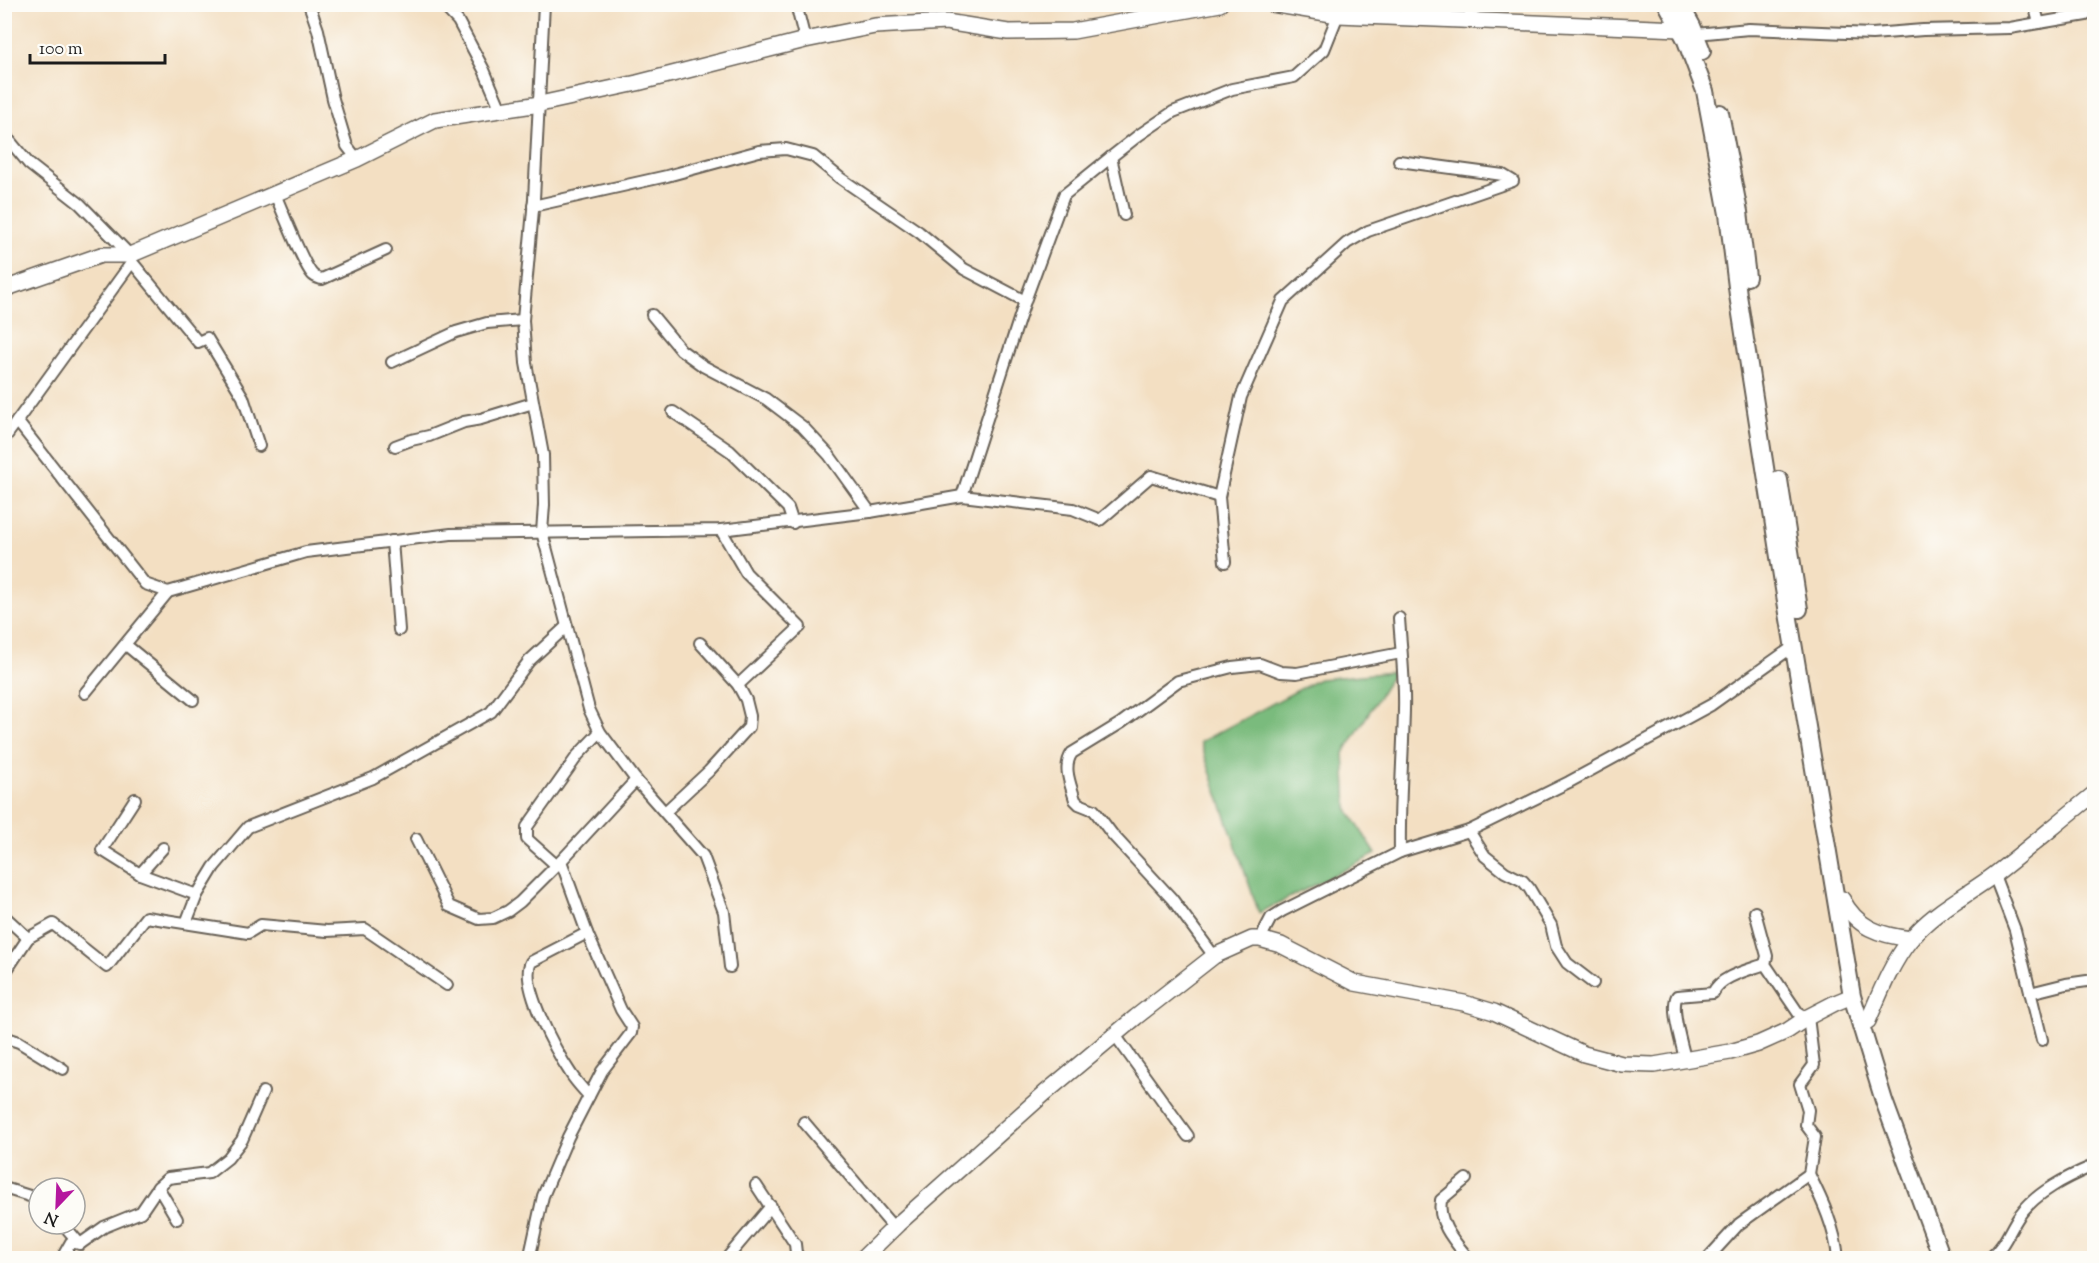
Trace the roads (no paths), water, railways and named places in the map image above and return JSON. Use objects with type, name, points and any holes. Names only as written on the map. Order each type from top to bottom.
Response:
[{"type":"main road","points":[[1667,4],[1688,31],[1716,88],[1739,212],[1749,294],[1855,976],[1893,1098],[1951,1258]]},
{"type":"main road","points":[[1680,4],[1705,91],[1722,181],[1794,646],[1852,996],[1884,1101],[1942,1258]]},
{"type":"street","points":[[309,4],[318,30],[333,99],[347,146],[357,159]]},
{"type":"street","points":[[442,4],[458,21],[484,70],[501,110]]},
{"type":"street","points":[[544,4],[533,206],[522,320],[526,363],[543,455],[542,532],[589,709],[600,732],[636,780],[703,856],[724,912],[730,968]]},
{"type":"street","points":[[796,4],[805,40]]},
{"type":"street","points":[[4,439],[131,259],[357,159],[435,120],[540,104],[637,83],[805,40],[874,26],[946,22],[1008,32],[1073,32],[1220,4]]},
{"type":"street","points":[[1272,4],[1338,15],[1688,31],[1749,29],[1872,34],[2010,28],[2086,15]]},
{"type":"street","points":[[2034,4],[2039,23]]},
{"type":"street","points":[[962,496],[1026,301],[1064,195],[1139,135],[1173,112],[1232,89],[1294,77],[1324,50],[1338,15]]},
{"type":"street","points":[[4,134],[29,164],[80,204],[131,259],[198,342],[207,338],[243,397],[259,446]]},
{"type":"street","points":[[533,206],[667,176],[759,151],[786,149],[813,156],[840,178],[919,232],[964,269],[1026,301]]},
{"type":"street","points":[[1111,157],[1124,215]]},
{"type":"street","points":[[1225,562],[1219,497],[1241,397],[1283,301],[1347,243],[1368,231],[1513,181],[1503,175],[1399,161]]},
{"type":"street","points":[[274,194],[304,260],[316,277],[322,279],[386,250]]},
{"type":"street","points":[[4,290],[101,255],[131,259]]},
{"type":"street","points":[[652,315],[681,350],[703,366],[766,399],[804,427],[829,455],[870,512]]},
{"type":"street","points":[[392,362],[456,332],[487,323],[522,320]]},
{"type":"street","points":[[395,446],[464,422],[533,403]]},
{"type":"street","points":[[673,412],[730,451],[788,508],[793,523]]},
{"type":"street","points":[[17,421],[146,584],[168,592]]},
{"type":"street","points":[[85,693],[168,592],[306,552],[451,534],[721,530],[793,523],[962,496],[1072,509],[1100,520],[1151,476],[1219,497]]},
{"type":"street","points":[[721,530],[746,573],[800,627],[738,685]]},
{"type":"street","points":[[392,541],[399,630]]},
{"type":"street","points":[[1399,618],[1404,675],[1399,810],[1400,852]]},
{"type":"street","points":[[186,923],[197,895],[214,867],[248,827],[373,778],[491,712],[530,661],[567,626]]},
{"type":"street","points":[[665,812],[709,771],[748,727],[750,716],[746,699],[738,685],[700,643]]},
{"type":"street","points":[[126,645],[193,700]]},
{"type":"street","points":[[1260,939],[1271,918],[1281,911],[1400,852],[1468,831],[1569,782],[1711,705],[1794,646]]},
{"type":"street","points":[[1214,956],[1172,899],[1112,834],[1094,810],[1078,804],[1066,765],[1068,758],[1072,753],[1120,723],[1178,681],[1232,667],[1260,664],[1281,672],[1297,673],[1401,653]]},
{"type":"street","points":[[530,1255],[543,1196],[568,1137],[602,1071],[631,1033],[632,1027],[621,1010],[559,863],[527,838],[527,827],[578,755],[600,732]]},
{"type":"street","points":[[416,839],[449,906],[479,919],[493,918],[520,902],[636,780]]},
{"type":"street","points":[[1868,1022],[1883,985],[1911,939],[1929,920],[1994,875],[2094,794]]},
{"type":"street","points":[[135,800],[102,850],[140,874],[197,895]]},
{"type":"street","points":[[1468,831],[1485,856],[1505,872],[1523,881],[1529,888],[1551,926],[1556,946],[1567,963],[1593,983]]},
{"type":"street","points":[[140,874],[163,848]]},
{"type":"street","points":[[1994,875],[2014,930],[2042,1040]]},
{"type":"street","points":[[1842,898],[1849,912],[1867,927],[1887,936],[1911,939]]},
{"type":"street","points":[[1755,912],[1767,956],[1765,964]]},
{"type":"street","points":[[4,916],[28,938]]},
{"type":"street","points":[[4,974],[28,938],[53,924],[107,967],[146,917],[249,933],[261,925],[327,931],[365,929],[447,985]]},
{"type":"street","points":[[587,933],[531,962],[528,969],[531,991],[554,1044],[572,1076],[589,1096]]},
{"type":"street","points":[[863,1258],[1045,1093],[1115,1035],[1214,956],[1252,939],[1281,945],[1355,983],[1464,1003],[1494,1012],[1584,1054],[1622,1064],[1654,1065],[1731,1052],[1758,1044],[1787,1031],[1806,1018],[1852,996]]},
{"type":"street","points":[[1685,1059],[1674,1011],[1674,1000],[1677,996],[1713,993],[1716,986],[1723,982],[1765,964]]},
{"type":"street","points":[[1765,964],[1806,1018],[1814,1065],[1800,1084],[1808,1110],[1806,1125],[1815,1137],[1809,1174],[1827,1212],[1838,1258]]},
{"type":"street","points":[[2030,993],[2094,980]]},
{"type":"street","points":[[1115,1035],[1188,1136]]},
{"type":"street","points":[[4,1037],[19,1042],[63,1069]]},
{"type":"street","points":[[62,1258],[71,1242],[80,1244],[104,1227],[141,1212],[158,1187],[168,1178],[209,1173],[228,1158],[242,1140],[263,1092]]},
{"type":"street","points":[[804,1122],[894,1228]]},
{"type":"street","points":[[1989,1258],[1998,1251],[2021,1214],[2032,1202],[2069,1176],[2093,1166]]},
{"type":"street","points":[[1708,1258],[1739,1224],[1809,1174]]},
{"type":"street","points":[[1465,1257],[1444,1225],[1439,1211],[1441,1200],[1466,1179]]},
{"type":"street","points":[[756,1185],[795,1244],[795,1250],[800,1258]]},
{"type":"street","points":[[158,1187],[177,1219]]},
{"type":"street","points":[[4,1188],[27,1195]]},
{"type":"street","points":[[728,1258],[771,1206]]},
{"type":"street","points":[[73,1236],[80,1244]]}]
